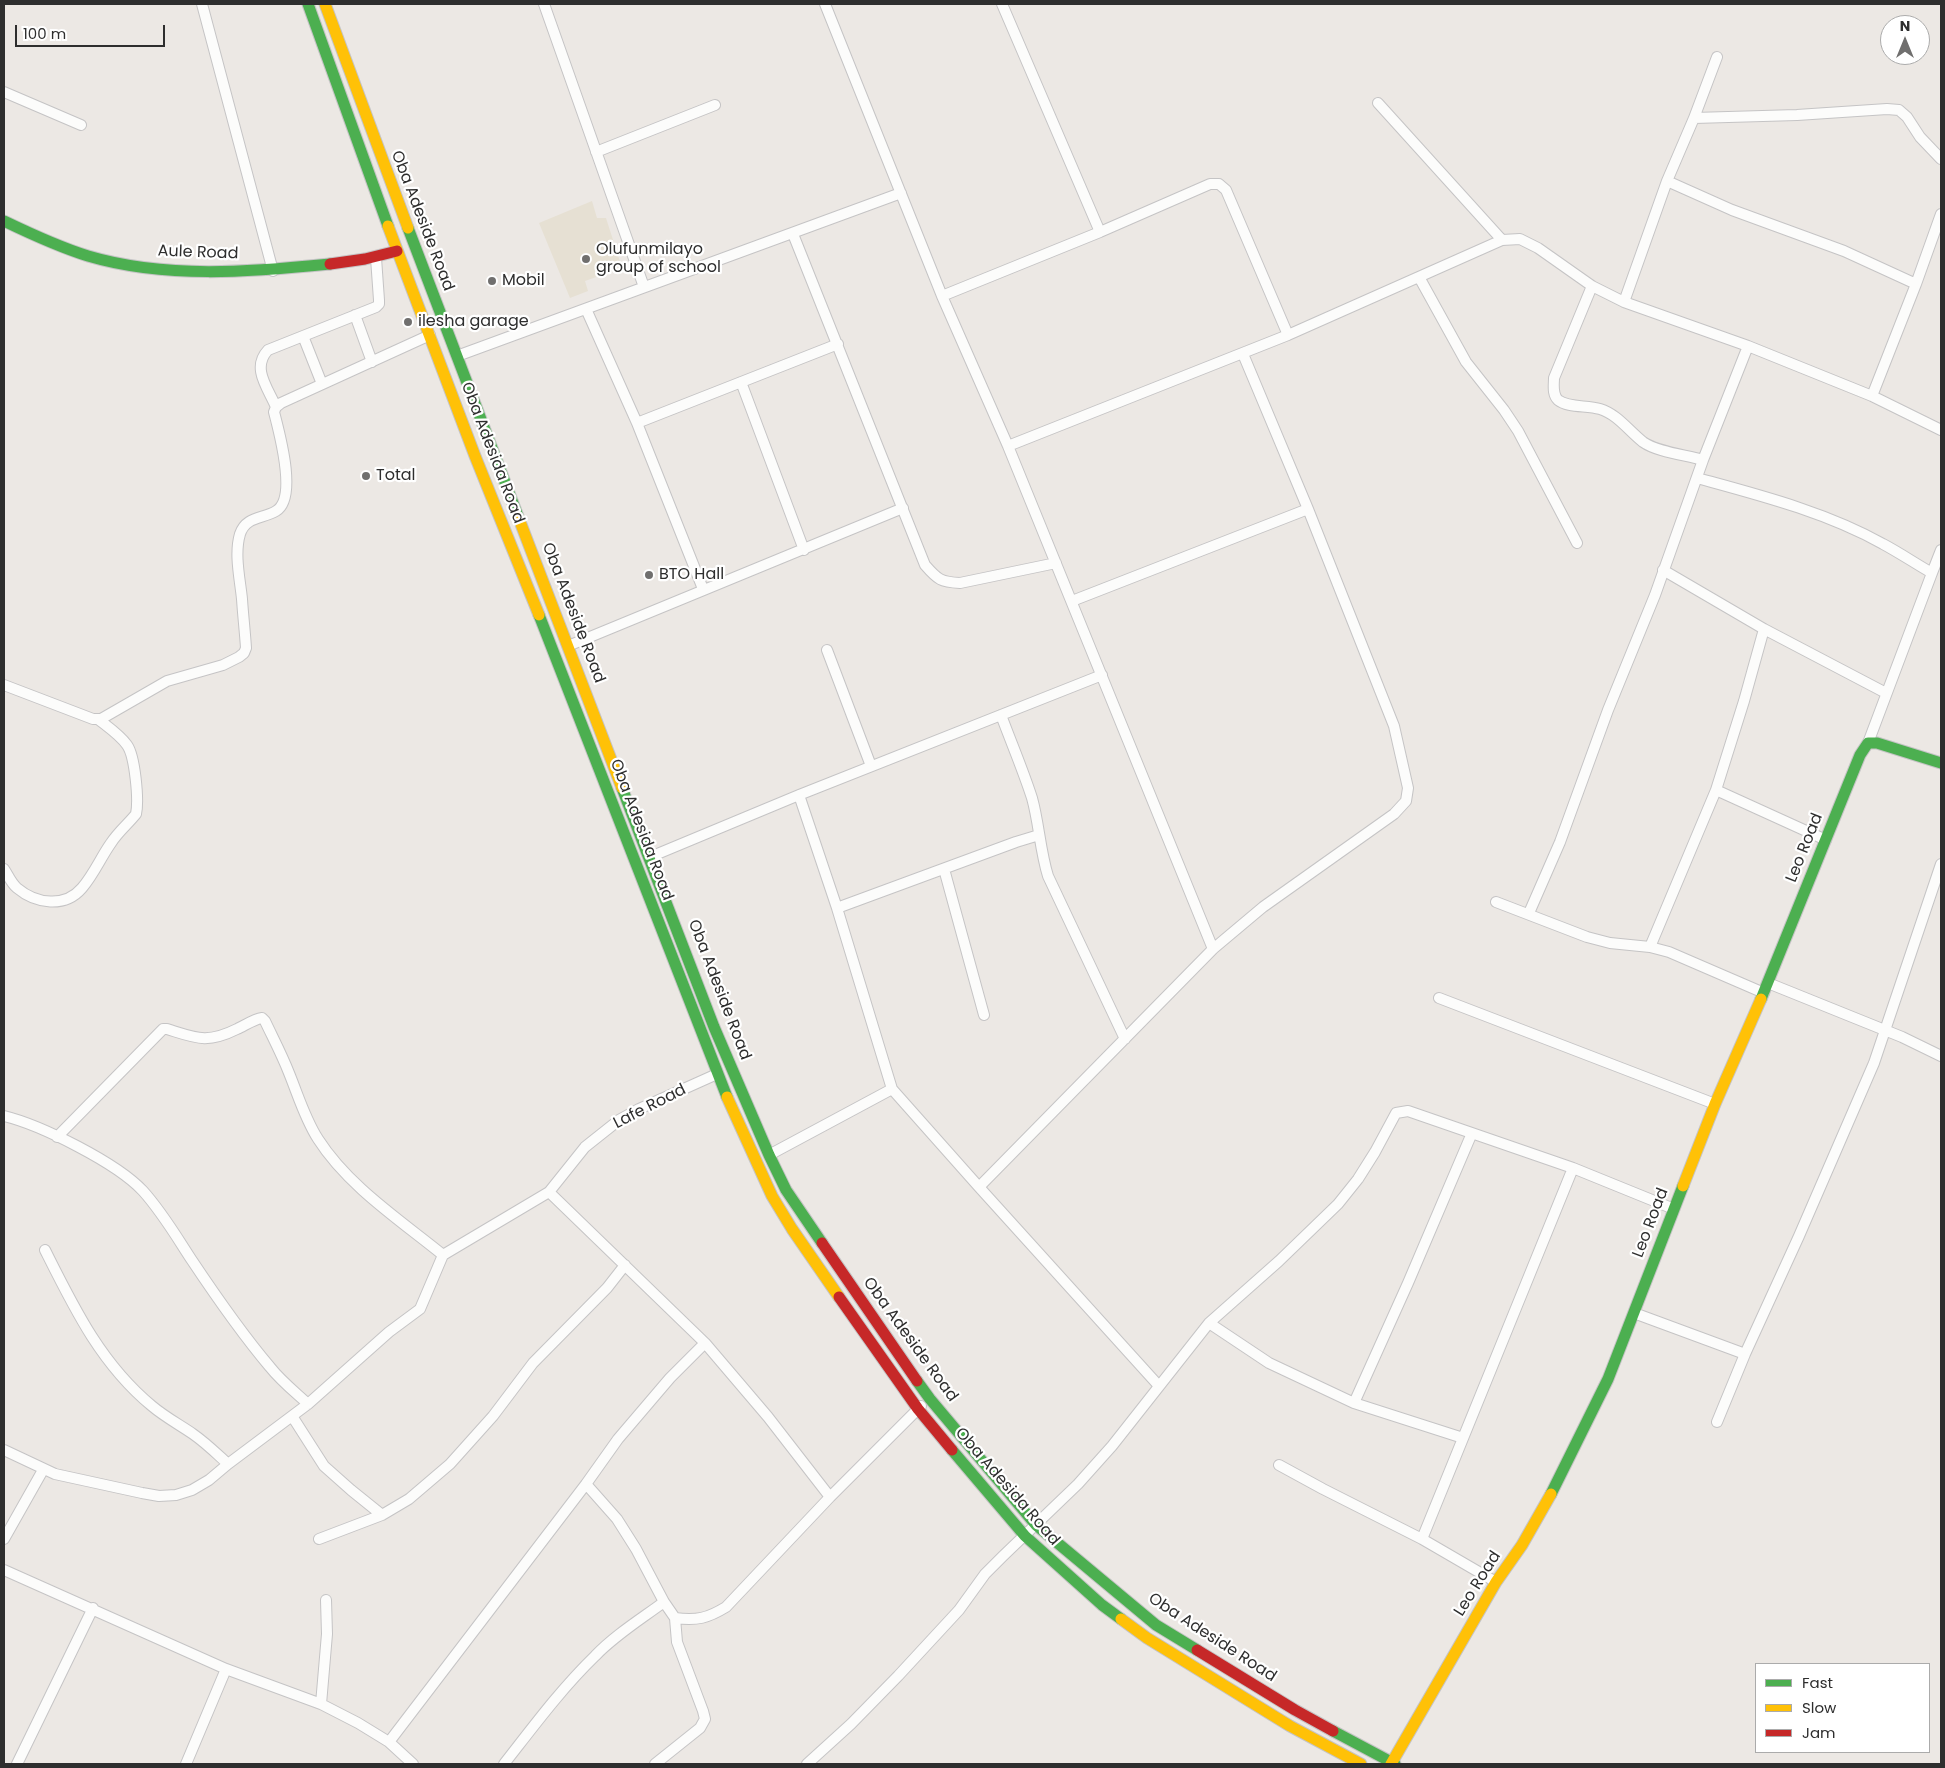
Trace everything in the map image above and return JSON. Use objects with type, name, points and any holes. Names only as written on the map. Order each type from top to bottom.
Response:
[{"type":"main road","name":"Oba Adesida Road","points":[[308,4],[397,251],[475,456],[540,616],[717,1074],[772,1196],[792,1229],[918,1409],[1025,1536],[1102,1605],[1147,1638],[1290,1726],[1361,1764]]},
{"type":"main road","name":"Oba Adeside Road","points":[[325,4],[390,182],[714,1026],[786,1190],[930,1399],[1036,1525],[1156,1625],[1295,1710],[1393,1764]]},
{"type":"main road","name":"Aule Road","points":[[4,221],[49,242],[102,260],[162,270],[273,271],[376,258],[397,251]]},
{"type":"main road","points":[[540,616],[555,610]]},
{"type":"main road","points":[[1868,743],[1887,745],[1941,763]]},
{"type":"main road","name":"Leo Road","points":[[1393,1764],[1496,1582],[1522,1545],[1574,1450],[1608,1380],[1715,1104],[1766,988],[1860,755],[1868,743]]},
{"type":"main road","points":[[646,890],[661,885]]},
{"type":"street","points":[[202,4],[273,271]]},
{"type":"street","points":[[544,4],[644,287]]},
{"type":"street","points":[[825,4],[942,296],[1008,446],[1213,949]]},
{"type":"street","points":[[1002,4],[1100,232]]},
{"type":"street","points":[[1624,302],[1667,181],[1717,57]]},
{"type":"street","points":[[4,92],[81,124]]},
{"type":"street","points":[[1378,103],[1502,240]]},
{"type":"street","points":[[596,152],[715,105]]},
{"type":"street","points":[[1694,118],[1899,110],[1907,117],[1920,137],[1941,159]]},
{"type":"street","points":[[1667,181],[1732,210],[1844,251],[1916,284]]},
{"type":"street","points":[[942,296],[1100,232],[1210,184],[1219,184],[1226,190],[1288,335]]},
{"type":"street","points":[[457,356],[901,193]]},
{"type":"street","points":[[1872,396],[1941,214]]},
{"type":"street","points":[[793,234],[925,566],[944,582],[960,583],[1056,563]]},
{"type":"street","points":[[1008,446],[1243,354],[1502,240],[1520,239],[1538,248],[1592,286],[1624,302],[1748,346],[1872,396],[1941,430]]},
{"type":"street","points":[[98,719],[109,715],[167,681],[223,665],[244,653],[245,633],[238,570],[239,536],[242,527],[247,522],[281,507],[286,484],[284,450],[274,412],[276,407],[260,371],[259,362],[268,350],[376,307],[379,304],[376,258]]},
{"type":"street","points":[[1419,277],[1466,362],[1518,431],[1577,544]]},
{"type":"street","points":[[1592,286],[1554,378],[1556,398],[1564,403],[1600,409],[1612,415],[1644,442],[1652,446],[1703,460]]},
{"type":"street","points":[[586,309],[637,423],[703,589]]},
{"type":"street","points":[[355,315],[372,362]]},
{"type":"street","points":[[276,407],[430,335]]},
{"type":"street","points":[[303,336],[322,384]]},
{"type":"street","points":[[637,423],[838,344]]},
{"type":"street","points":[[1529,913],[1560,842],[1602,726],[1655,595],[1696,478],[1748,346]]},
{"type":"street","points":[[979,1187],[1213,949],[1263,907],[1394,814],[1406,802],[1407,777],[1394,726],[1308,509],[1243,354]]},
{"type":"street","points":[[741,382],[804,550]]},
{"type":"street","points":[[1696,478],[1778,501],[1852,528],[1883,544],[1932,574]]},
{"type":"street","points":[[568,646],[903,508]]},
{"type":"street","points":[[1072,601],[1308,509]]},
{"type":"street","points":[[1868,743],[1941,550]]},
{"type":"street","points":[[1663,570],[1764,629],[1886,693]]},
{"type":"street","points":[[1650,947],[1716,790],[1764,629]]},
{"type":"street","points":[[827,650],[871,766]]},
{"type":"street","points":[[650,857],[871,766],[1102,675]]},
{"type":"street","points":[[4,685],[84,716],[98,719],[121,739],[130,751],[136,814],[114,838],[85,885],[70,897],[58,902],[38,900],[16,887],[4,869]]},
{"type":"street","points":[[1001,715],[1032,797],[1041,853],[1055,892],[1125,1040]]},
{"type":"street","points":[[1716,790],[1826,840]]},
{"type":"street","points":[[799,795],[837,908],[892,1089],[1158,1386]]},
{"type":"street","points":[[837,908],[1039,835]]},
{"type":"street","points":[[1717,1422],[1745,1354],[1803,1227],[1874,1063],[1941,864]]},
{"type":"street","points":[[944,869],[984,1014]]},
{"type":"street","points":[[1496,902],[1529,913],[1587,937],[1610,943],[1650,947],[1669,952],[1885,1031],[1941,1056]]},
{"type":"street","points":[[1439,998],[1715,1104]]},
{"type":"street","points":[[57,1138],[163,1029],[167,1028],[203,1039],[211,1039],[262,1018],[266,1021],[289,1071],[309,1122],[327,1152],[344,1172],[369,1195],[443,1255]]},
{"type":"street","name":"Lafe Road","points":[[549,1192],[585,1147],[619,1120],[639,1108],[717,1074]]},
{"type":"street","points":[[769,1155],[892,1089]]},
{"type":"street","points":[[807,1764],[851,1724],[898,1676],[959,1610],[986,1574],[1078,1484],[1112,1446],[1208,1323],[1280,1261],[1338,1204],[1358,1179],[1396,1113],[1408,1111],[1472,1133],[1573,1168],[1674,1209]]},
{"type":"street","points":[[4,1116],[39,1128],[126,1175],[143,1191],[160,1212],[192,1261],[270,1368],[308,1404]]},
{"type":"street","points":[[1354,1403],[1472,1133]]},
{"type":"street","points":[[1422,1540],[1573,1168]]},
{"type":"street","points":[[4,1450],[55,1474],[158,1496],[176,1495],[192,1490],[209,1480],[308,1404],[389,1332],[420,1309],[443,1255],[549,1192],[705,1343],[768,1417],[830,1497]]},
{"type":"street","points":[[45,1250],[80,1319],[108,1361],[133,1389],[152,1406],[206,1444],[228,1464]]},
{"type":"street","points":[[319,1539],[367,1522],[409,1499],[450,1464],[492,1416],[532,1363],[608,1288],[625,1265]]},
{"type":"street","points":[[1634,1313],[1745,1354]]},
{"type":"street","points":[[1208,1323],[1270,1363],[1354,1403],[1463,1438]]},
{"type":"street","points":[[389,1742],[586,1484],[618,1439],[648,1403],[705,1343]]},
{"type":"street","points":[[675,1618],[691,1620],[711,1616],[726,1607],[830,1497],[930,1399]]},
{"type":"street","points":[[292,1416],[324,1466],[382,1514]]},
{"type":"street","points":[[1279,1465],[1422,1540],[1496,1582]]},
{"type":"street","points":[[4,1539],[43,1470]]},
{"type":"street","points":[[586,1484],[617,1518],[675,1618],[676,1642],[705,1719],[700,1728],[655,1764]]},
{"type":"street","points":[[4,1570],[93,1608],[226,1669],[321,1704],[389,1742],[413,1764]]},
{"type":"street","points":[[321,1704],[327,1634],[326,1600]]},
{"type":"street","points":[[504,1764],[544,1712],[595,1656],[615,1638],[664,1602]]},
{"type":"street","points":[[17,1764],[93,1608]]},
{"type":"street","points":[[186,1764],[226,1669]]},
{"type":"shaded area","name":"Olufunmilayo group of school","points":[[592,201],[597,218],[606,218],[622,268],[585,281],[588,291],[570,298],[539,223]]},
{"type":"traffic: fast","points":[[308,4],[388,226]]},
{"type":"traffic: fast","points":[[4,221],[88,256],[147,268],[208,272],[330,264]]},
{"type":"traffic: fast","points":[[408,228],[519,519]]},
{"type":"traffic: fast","points":[[539,615],[727,1097]]},
{"type":"traffic: fast","points":[[1761,999],[1860,755],[1868,743],[1877,743],[1941,763]]},
{"type":"traffic: fast","points":[[622,788],[714,1027],[769,1155],[786,1190],[822,1243]]},
{"type":"traffic: fast","points":[[1551,1494],[1608,1379],[1683,1186]]},
{"type":"traffic: fast","points":[[917,1381],[1036,1525],[1156,1625],[1197,1650]]},
{"type":"traffic: fast","points":[[952,1450],[1025,1536],[1102,1605],[1121,1619]]},
{"type":"traffic: fast","points":[[1333,1731],[1395,1764]]},
{"type":"traffic: slow","points":[[325,4],[408,228]]},
{"type":"traffic: slow","points":[[388,226],[475,456],[539,615]]},
{"type":"traffic: slow","points":[[519,519],[622,788]]},
{"type":"traffic: slow","points":[[1683,1186],[1715,1104],[1761,999]]},
{"type":"traffic: slow","points":[[727,1097],[772,1196],[792,1229],[839,1297]]},
{"type":"traffic: slow","points":[[1391,1764],[1496,1582],[1522,1545],[1551,1494]]},
{"type":"traffic: slow","points":[[1121,1619],[1147,1638],[1290,1726],[1361,1764]]},
{"type":"traffic: jam","points":[[330,264],[365,259],[397,251]]},
{"type":"traffic: jam","points":[[822,1243],[917,1381]]},
{"type":"traffic: jam","points":[[839,1297],[918,1409],[952,1450]]},
{"type":"traffic: jam","points":[[1197,1650],[1333,1731]]},
{"type":"place","name":"Olufunmilayo group of school","points":[[586,259]]},
{"type":"place","name":"Mobil","points":[[492,281]]},
{"type":"place","name":"ilesha garage","points":[[408,322]]},
{"type":"place","name":"Total","points":[[366,476]]},
{"type":"place","name":"BTO Hall","points":[[649,575]]}]
